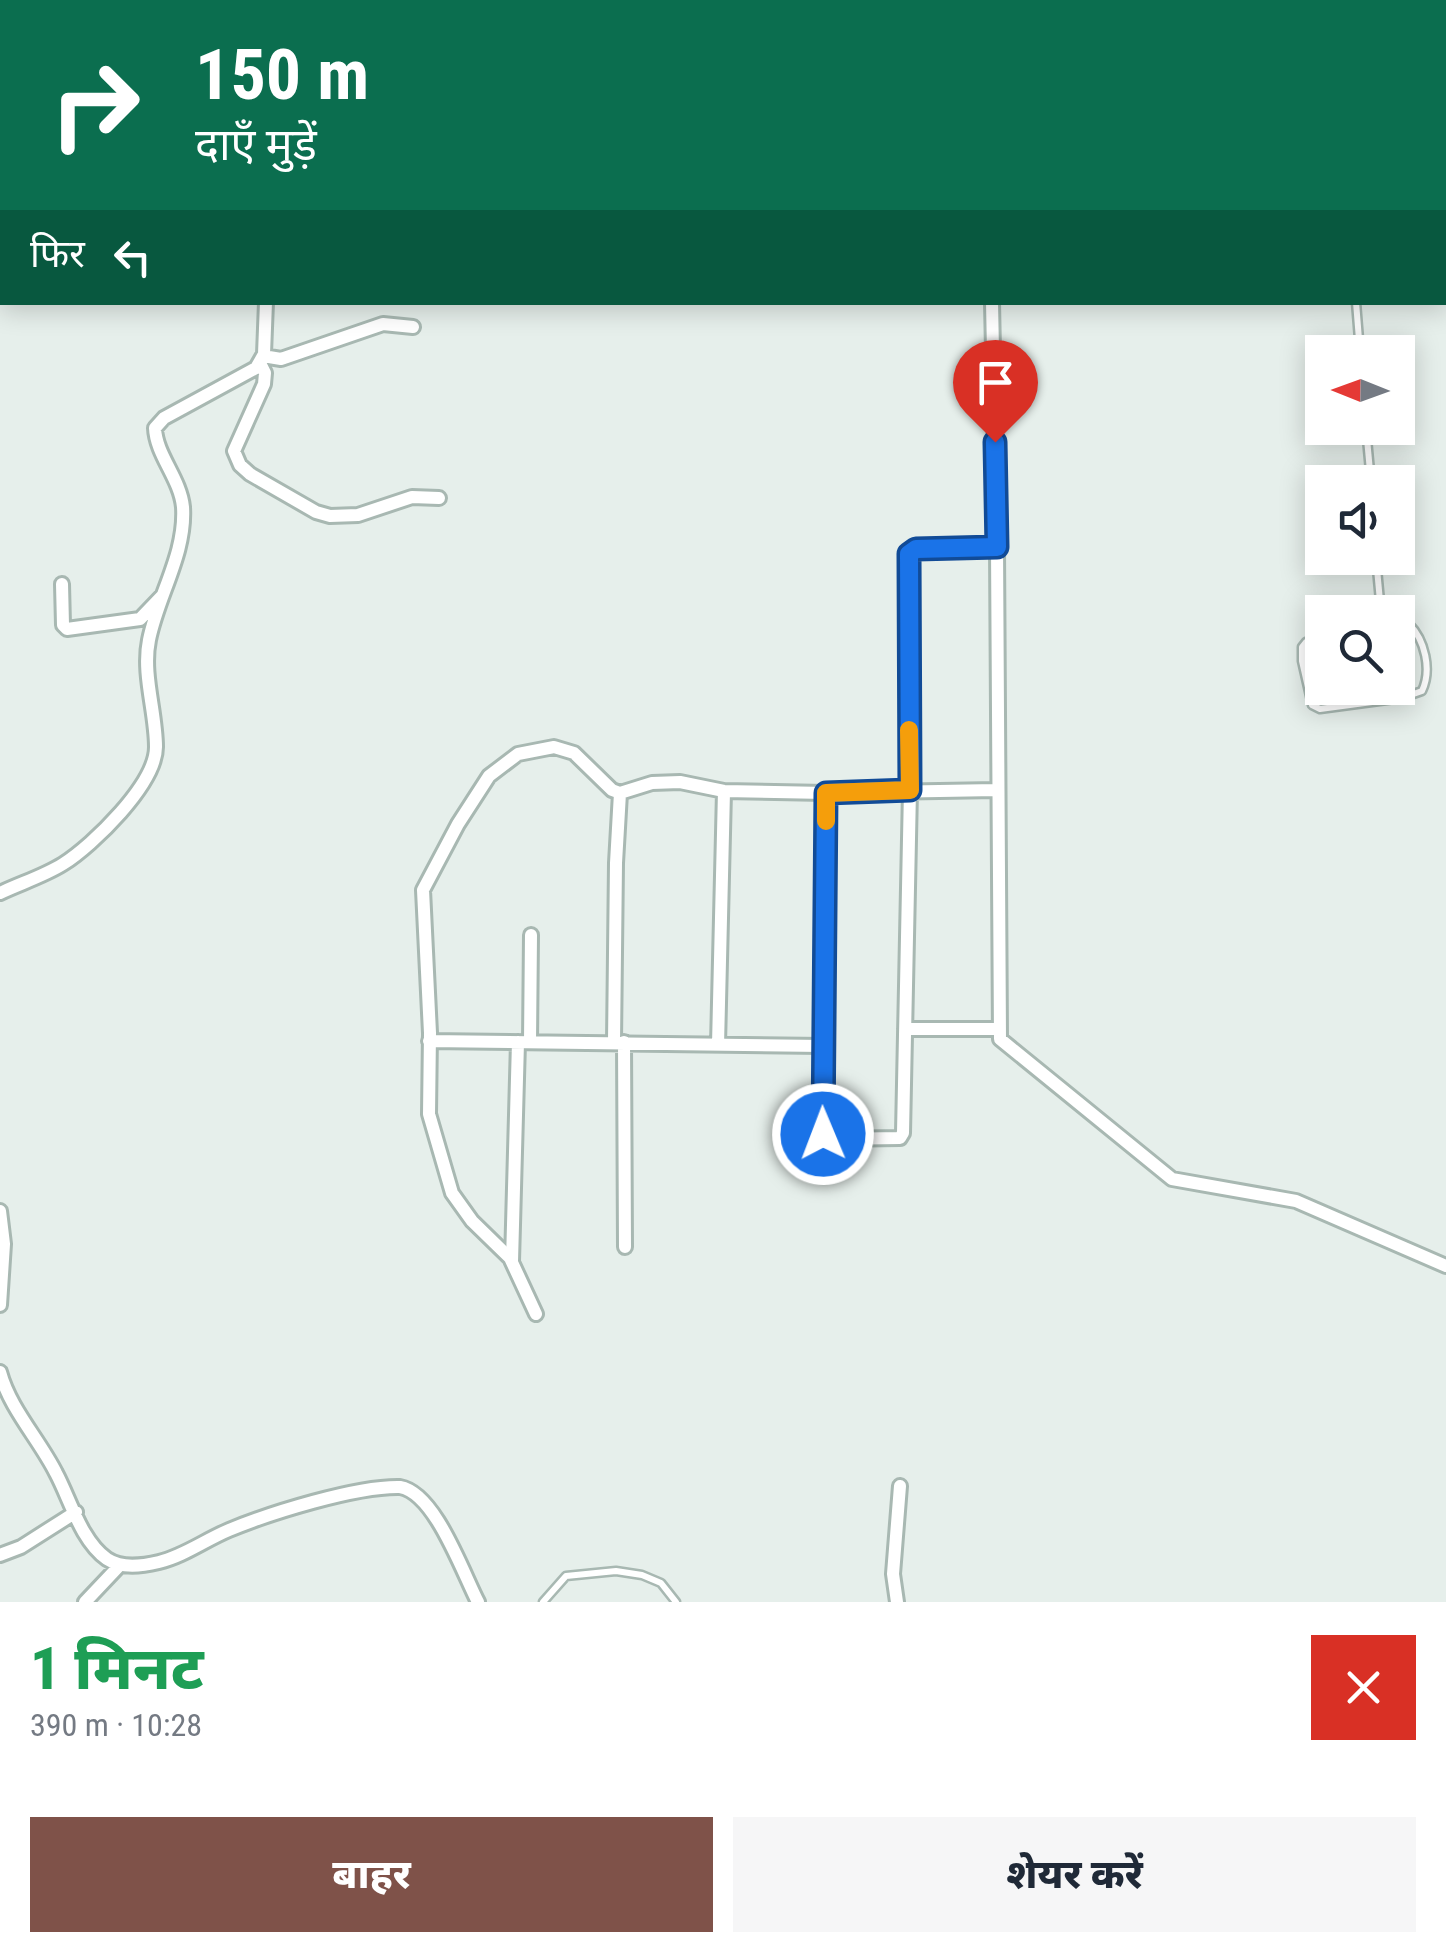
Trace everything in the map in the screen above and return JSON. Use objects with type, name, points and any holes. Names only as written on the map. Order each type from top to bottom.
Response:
[{"type":"street","points":[[266,305],[264,384],[234,452],[240,465],[316,512],[330,516],[358,514],[412,497],[439,498]]},
{"type":"street","points":[[992,305],[998,1029],[1003,1044],[1172,1179],[1296,1201],[1446,1266]]},
{"type":"street","points":[[0,892],[74,856],[151,773],[156,744],[148,651],[176,556],[182,505],[177,481],[155,428],[164,418],[248,374],[262,360],[280,359],[383,324],[413,327]]},
{"type":"street","points":[[826,793],[822,1129],[826,1138],[900,1138],[910,790],[909,554],[916,549],[997,547]]},
{"type":"street","points":[[62,584],[63,625],[67,629],[140,619],[165,594]]},
{"type":"street","points":[[536,1314],[512,1261],[462,1208],[447,1178],[429,1114],[423,890],[489,776],[518,754],[554,747],[574,752],[612,790],[620,793],[652,783],[680,782],[724,791],[996,790]]},
{"type":"street","points":[[718,1045],[724,791]]},
{"type":"street","points":[[620,793],[616,863],[625,1247]]},
{"type":"street","points":[[512,1261],[531,935]]},
{"type":"street","points":[[905,1028],[998,1029]]},
{"type":"street","points":[[430,1041],[823,1046]]},
{"type":"street","points":[[0,1212],[4,1244],[0,1305]]},
{"type":"street","points":[[0,1372],[8,1394],[52,1464],[97,1550],[120,1565],[167,1559],[232,1529],[291,1509],[400,1486],[414,1490],[428,1506],[478,1602]]},
{"type":"street","points":[[897,1602],[893,1582],[900,1486]]},
{"type":"street","points":[[0,1554],[22,1547],[76,1512]]},
{"type":"street","points":[[85,1602],[120,1565]]},
{"type":"lane","points":[[1356,305],[1359,335]]},
{"type":"lane","points":[[1415,631],[1427,676],[1422,691],[1415,693]]},
{"type":"lane","points":[[1305,644],[1301,652],[1305,679]]},
{"type":"lane","points":[[1312,705],[1341,705]]},
{"type":"lane","points":[[543,1602],[566,1576],[616,1572],[654,1578],[676,1602]]},
{"type":"slow traffic","points":[[826,821],[826,793],[910,790],[909,730]]},
{"type":"route","points":[[823,1134],[826,793],[910,790],[909,554],[916,549],[997,547],[995,442]]}]
